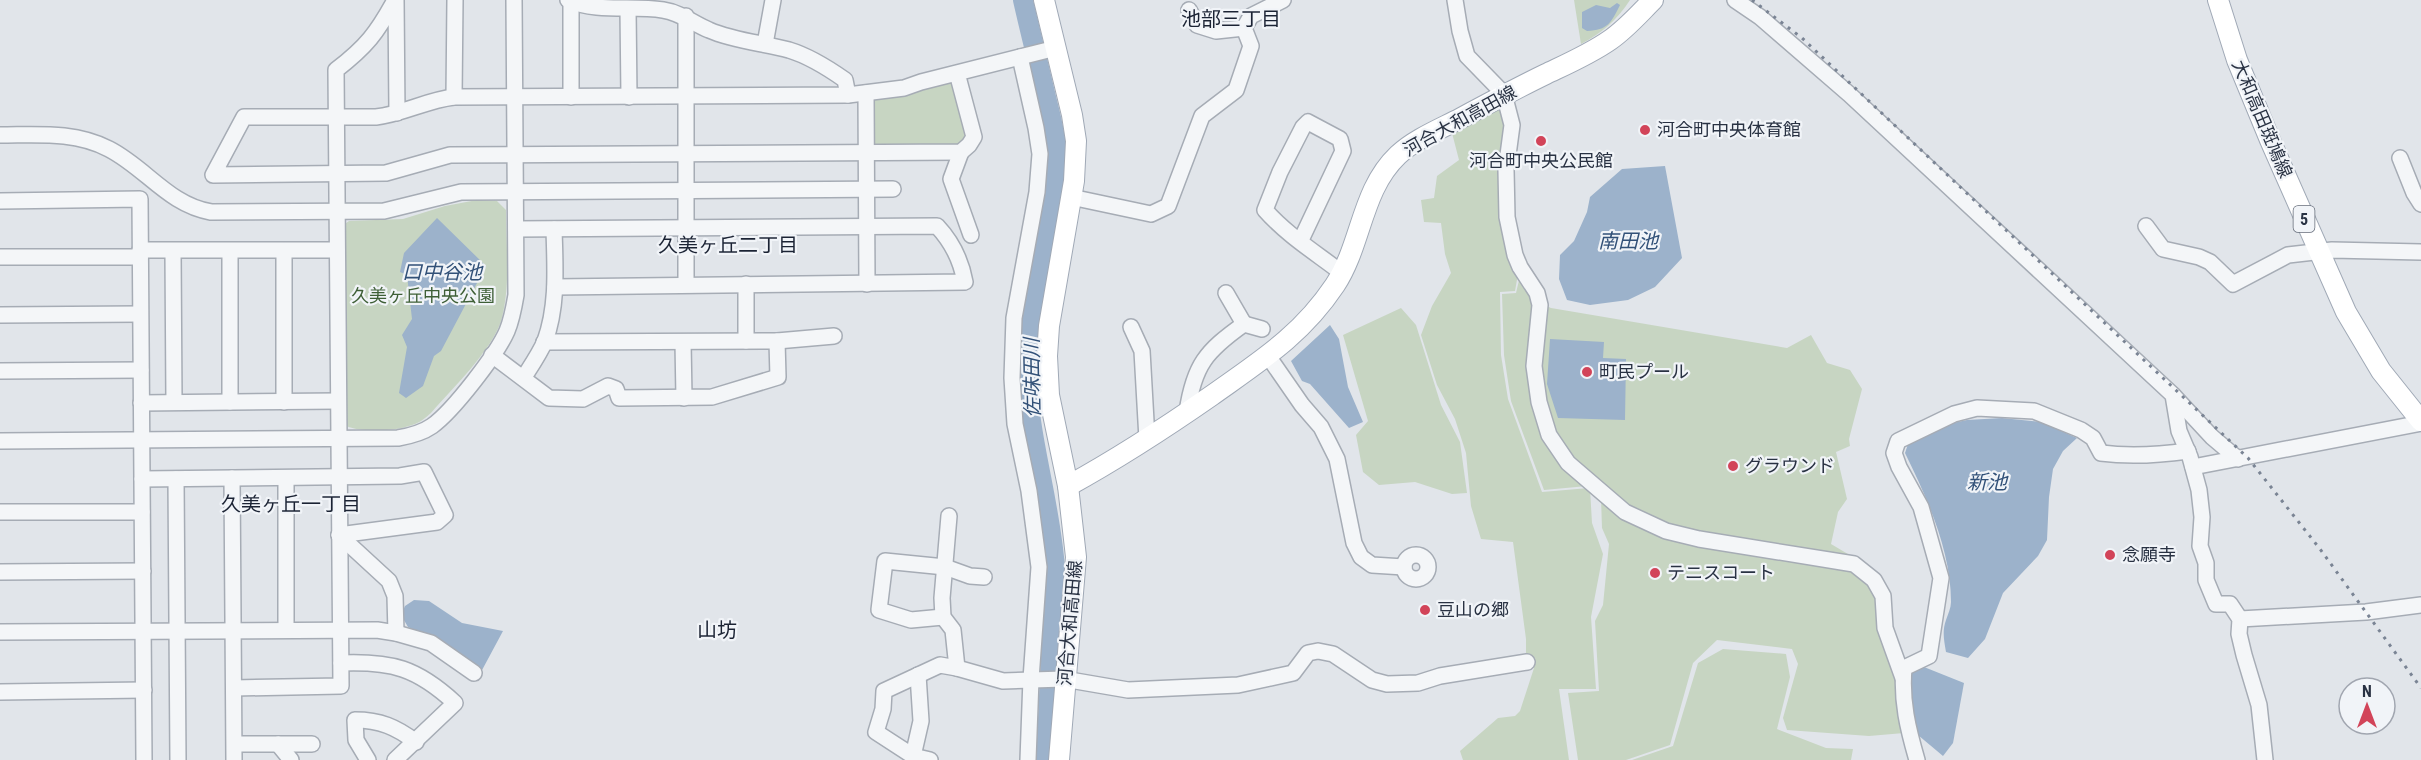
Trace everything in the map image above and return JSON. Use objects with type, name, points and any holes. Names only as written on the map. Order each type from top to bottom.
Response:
[{"type":"main road","name":"河合大和高田線","points":[[1044,0],[1072,115],[1076,141],[1071,197],[1049,326],[1047,356],[1049,395],[1068,486],[1076,557],[1059,760]]},
{"type":"main road","name":"河合大和高田線","points":[[1068,486],[1147,439],[1187,412],[1268,356],[1305,324],[1323,303],[1342,273],[1354,248],[1372,191],[1384,171],[1399,154],[1504,94],[1594,50],[1625,29],[1653,0]]},
{"type":"main road","name":"大和高田斑鳩線","points":[[2218,0],[2237,60],[2319,251],[2362,341],[2381,371],[2421,422]]},
{"type":"street","points":[[396,0],[397,113]]},
{"type":"street","points":[[234,688],[341,686],[336,70],[367,45],[379,30],[396,0]]},
{"type":"street","points":[[454,97],[455,0]]},
{"type":"street","points":[[0,441],[398,438],[424,431],[444,415],[492,355],[506,333],[513,314],[516,295],[514,0]]},
{"type":"street","points":[[765,44],[773,0]]},
{"type":"street","points":[[1244,28],[1251,16],[1283,0]]},
{"type":"street","points":[[1455,0],[1467,56],[1504,94],[1512,126],[1506,170],[1507,217],[1515,255],[1537,293],[1540,304],[1534,366],[1539,402],[1549,435],[1568,463],[1625,512],[1666,531],[1727,544],[1854,564],[1874,580],[1883,596],[1886,628],[1903,678]]},
{"type":"street","points":[[1736,0],[1760,17],[1849,94],[2173,395],[2212,437],[2238,459]]},
{"type":"street","points":[[571,97],[569,1],[607,8],[628,9],[666,5],[706,30],[791,51],[827,67],[845,80],[848,95]]},
{"type":"street","points":[[628,9],[629,97]]},
{"type":"street","points":[[1189,10],[1197,25],[1216,31],[1244,28]]},
{"type":"street","points":[[686,16],[686,285]]},
{"type":"street","points":[[1071,197],[1151,214],[1168,207],[1202,116],[1236,90],[1251,46],[1244,28]]},
{"type":"street","points":[[961,152],[450,155],[386,173],[213,175],[244,117],[376,117],[454,97],[848,95],[904,88],[1056,48]]},
{"type":"street","points":[[1020,57],[1040,154],[1037,192],[1014,318],[1012,378],[1015,424],[1029,491],[1039,567],[1028,760]]},
{"type":"street","points":[[957,73],[974,137],[961,152],[951,179],[971,235]]},
{"type":"street","points":[[866,93],[867,284]]},
{"type":"street","points":[[1300,242],[1343,151],[1340,139],[1308,122],[1303,127],[1280,172],[1265,210],[1278,224],[1300,242],[1342,273]]},
{"type":"street","points":[[0,135],[59,135],[91,141],[110,149],[140,169],[176,200],[201,211],[221,213],[384,211],[461,192],[893,189]]},
{"type":"street","points":[[2400,158],[2421,204]]},
{"type":"street","points":[[0,201],[140,200],[144,760]]},
{"type":"street","points":[[516,229],[937,226],[948,238],[961,261],[965,282],[555,287]]},
{"type":"street","points":[[2145,226],[2163,249],[2199,256],[2210,262],[2233,284],[2288,255],[2319,251],[2421,252]]},
{"type":"street","points":[[524,377],[544,342],[552,314],[555,287],[554,229]]},
{"type":"street","points":[[0,257],[337,250]]},
{"type":"street","points":[[284,251],[284,402]]},
{"type":"street","points":[[173,252],[174,402]]},
{"type":"street","points":[[230,252],[230,402]]},
{"type":"street","points":[[746,284],[746,341]]},
{"type":"street","points":[[1226,293],[1244,324],[1262,329]]},
{"type":"street","points":[[0,315],[140,314]]},
{"type":"street","points":[[1187,412],[1190,390],[1200,363],[1219,342],[1244,324]]},
{"type":"street","points":[[1131,327],[1142,351],[1147,439]]},
{"type":"street","points":[[544,342],[777,341],[834,336]]},
{"type":"street","points":[[492,355],[524,377],[549,399],[583,399],[608,386],[616,389],[619,398],[712,397],[778,377],[777,341]]},
{"type":"street","points":[[683,342],[684,398]]},
{"type":"street","points":[[1268,356],[1302,405],[1322,427],[1337,459],[1354,543],[1360,557],[1372,565],[1404,567]]},
{"type":"street","points":[[0,371],[141,370]]},
{"type":"street","points":[[2173,395],[2179,431],[2188,451],[2199,490],[2202,517],[2200,546],[2206,562],[2206,580],[2216,604],[2230,604],[2240,619],[2239,634],[2259,705],[2265,760]]},
{"type":"street","points":[[141,403],[338,401]]},
{"type":"street","points":[[1917,760],[1906,719],[1904,668],[1929,656],[1941,578],[1922,507],[1896,460],[1894,453],[1898,441],[1954,414],[1977,408],[2034,411],[2081,430],[2093,438],[2101,453],[2121,456],[2161,455],[2188,451]]},
{"type":"street","points":[[2193,467],[2421,422]]},
{"type":"street","points":[[142,479],[400,477],[424,472],[445,515],[437,522],[339,536]]},
{"type":"street","points":[[232,478],[234,760]]},
{"type":"street","points":[[286,478],[286,630]]},
{"type":"street","points":[[176,479],[178,760]]},
{"type":"street","points":[[0,512],[142,512]]},
{"type":"street","points":[[949,516],[942,598],[943,617],[952,630],[957,668]]},
{"type":"street","points":[[339,536],[389,581],[395,596],[396,633]]},
{"type":"street","points":[[943,617],[910,621],[879,610],[885,561],[945,567],[970,576],[984,577]]},
{"type":"street","points":[[0,572],[143,571]]},
{"type":"street","points":[[2240,619],[2366,612],[2421,605]]},
{"type":"street","points":[[0,632],[377,630],[431,643],[474,673]]},
{"type":"street","points":[[930,760],[913,756],[876,732],[883,709],[884,691],[940,665],[1003,681],[1064,680],[1128,690],[1238,685],[1293,673],[1308,654],[1318,651],[1333,654],[1372,680],[1387,684],[1418,683],[1440,676],[1527,662]]},
{"type":"street","points":[[341,663],[371,662],[411,671],[435,684],[455,703],[395,760]]},
{"type":"street","points":[[913,756],[921,721],[918,675]]},
{"type":"street","points":[[0,692],[144,690]]},
{"type":"street","points":[[368,760],[356,740],[355,720],[372,720],[397,728],[416,742]]},
{"type":"street","points":[[235,744],[312,744]]},
{"type":"street","points":[[278,744],[291,760]]},
{"type":"green space","points":[[1574,0],[1630,0],[1609,25],[1581,44]]},
{"type":"green space","points":[[948,80],[954,84],[969,133],[962,146],[876,147],[871,143],[870,99]]},
{"type":"green space","points":[[1487,110],[1499,110],[1507,118],[1518,274],[1515,291],[1500,292],[1501,355],[1508,399],[1542,492],[1589,488],[1587,486],[1544,490],[1511,401],[1504,355],[1502,294],[1516,293],[1520,276],[1536,301],[1551,308],[1787,348],[1811,335],[1827,363],[1850,370],[1862,389],[1849,439],[1850,446],[1836,452],[1847,499],[1838,512],[1831,544],[1858,560],[1883,579],[1889,593],[1889,622],[1900,656],[1906,659],[1896,676],[1904,733],[1869,736],[1787,730],[1783,718],[1798,664],[1792,649],[1717,640],[1693,663],[1670,745],[1626,760],[1578,760],[1568,693],[1599,691],[1595,621],[1603,605],[1609,544],[1602,528],[1601,498],[1590,489],[1592,523],[1603,554],[1591,617],[1596,689],[1559,689],[1569,760],[1463,760],[1460,751],[1498,718],[1515,716],[1520,711],[1534,668],[1526,653],[1513,542],[1481,539],[1471,506],[1466,453],[1455,419],[1437,385],[1421,335],[1432,306],[1451,273],[1445,254],[1441,223],[1424,222],[1421,200],[1434,198],[1437,176],[1459,160],[1451,129]]},
{"type":"green space","name":"久美ヶ丘中央公園","points":[[477,200],[497,201],[506,210],[506,294],[501,321],[489,344],[460,381],[431,413],[419,422],[399,428],[378,430],[358,429],[343,424],[342,226],[349,221],[403,219],[445,206]]},
{"type":"green space","points":[[1401,308],[1416,325],[1441,405],[1460,442],[1467,493],[1452,494],[1415,482],[1379,485],[1363,472],[1356,435],[1368,421],[1343,335]]},
{"type":"green space","points":[[1723,649],[1786,654],[1790,677],[1777,729],[1826,748],[1853,749],[1851,760],[1632,760],[1673,746],[1698,663]]},
{"type":"water","points":[[1617,3],[1620,5],[1617,11],[1604,27],[1587,31],[1582,28],[1582,12],[1596,5],[1610,8]]},
{"type":"water","name":"南田池","points":[[1665,166],[1682,258],[1655,287],[1628,300],[1590,305],[1567,300],[1559,279],[1560,255],[1574,241],[1587,212],[1590,197],[1622,169]]},
{"type":"water","name":"口中谷池","points":[[437,218],[486,266],[441,351],[434,356],[423,386],[406,398],[399,393],[407,347],[402,335],[412,319],[407,275],[400,272],[404,253]]},
{"type":"water","points":[[1330,325],[1339,339],[1348,387],[1363,422],[1349,428],[1310,384],[1302,381],[1291,361]]},
{"type":"water","name":"町民プール","points":[[1550,339],[1604,342],[1603,358],[1626,359],[1625,420],[1558,418],[1547,384]]},
{"type":"water","name":"新池","points":[[2002,418],[2041,422],[2077,438],[2063,451],[2053,469],[2047,540],[2038,556],[2003,593],[1985,639],[1968,658],[1946,652],[1944,628],[1951,602],[1947,563],[1929,506],[1905,453],[1908,444],[1948,424],[1967,420]]},
{"type":"water","points":[[414,600],[429,601],[462,623],[503,631],[481,672],[449,646],[408,627],[401,615],[405,606]]},
{"type":"water","points":[[1924,667],[1964,683],[1953,743],[1943,756],[1918,735],[1907,684],[1912,672]]},
{"type":"waterway","name":"佐味田川","points":[[1023,0],[1052,122],[1056,151],[1051,208],[1030,323],[1027,352],[1029,405],[1055,569],[1046,760]]},
{"type":"railway","points":[[1752,0],[1802,38],[2248,458],[2320,549],[2421,688]]},
{"type":"place","name":"河合町中央体育館","points":[[1645,130]]},
{"type":"place","name":"河合町中央公民館","points":[[1541,141]]},
{"type":"place","name":"町民プール","points":[[1587,372]]},
{"type":"place","name":"グラウンド","points":[[1733,466]]},
{"type":"place","name":"念願寺","points":[[2110,555]]},
{"type":"place","name":"テニスコート","points":[[1655,573]]},
{"type":"place","name":"豆山の郷","points":[[1425,610]]},
{"type":"district","name":"池部三丁目","points":[[1231,19]]},
{"type":"district","name":"久美ヶ丘二丁目","points":[[728,245]]},
{"type":"district","name":"久美ヶ丘一丁目","points":[[291,504]]},
{"type":"district","name":"山坊","points":[[717,630]]}]
